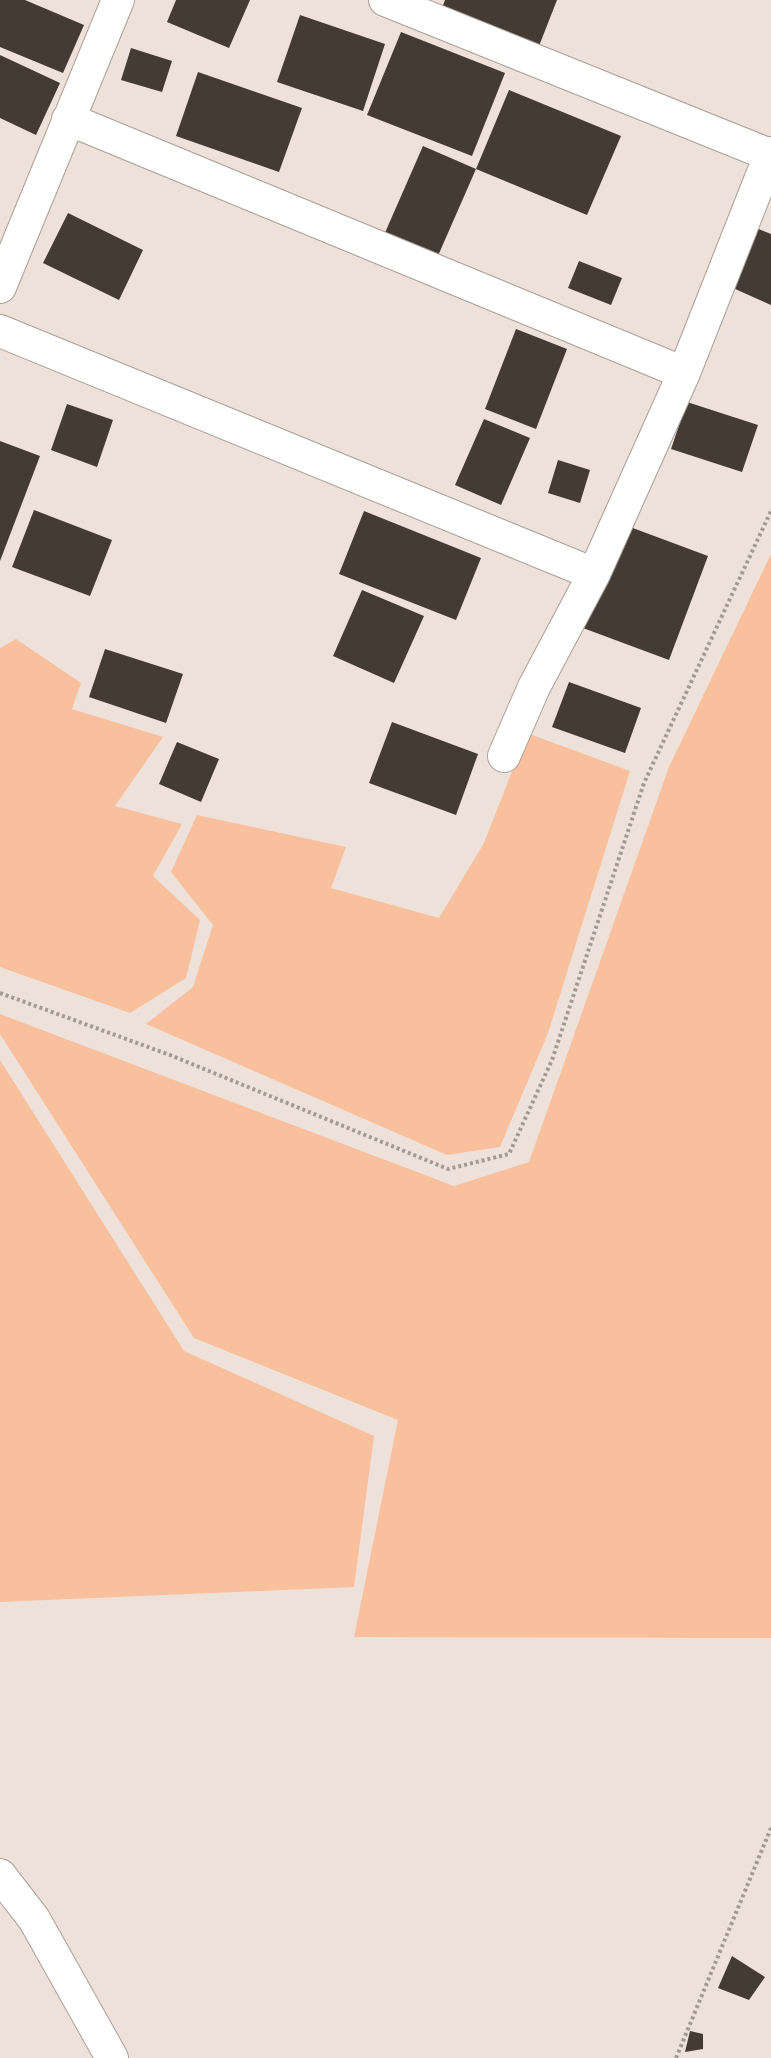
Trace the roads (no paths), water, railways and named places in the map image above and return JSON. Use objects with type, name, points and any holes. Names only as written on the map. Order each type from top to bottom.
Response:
[{"type":"street","points":[[0,286],[118,0]]},
{"type":"street","points":[[385,0],[771,154],[684,373],[594,574],[534,687],[504,756]]},
{"type":"street","points":[[68,119],[684,373]]},
{"type":"street","points":[[0,331],[594,574]]},
{"type":"street","points":[[0,1875],[34,1919],[112,2058]]}]
